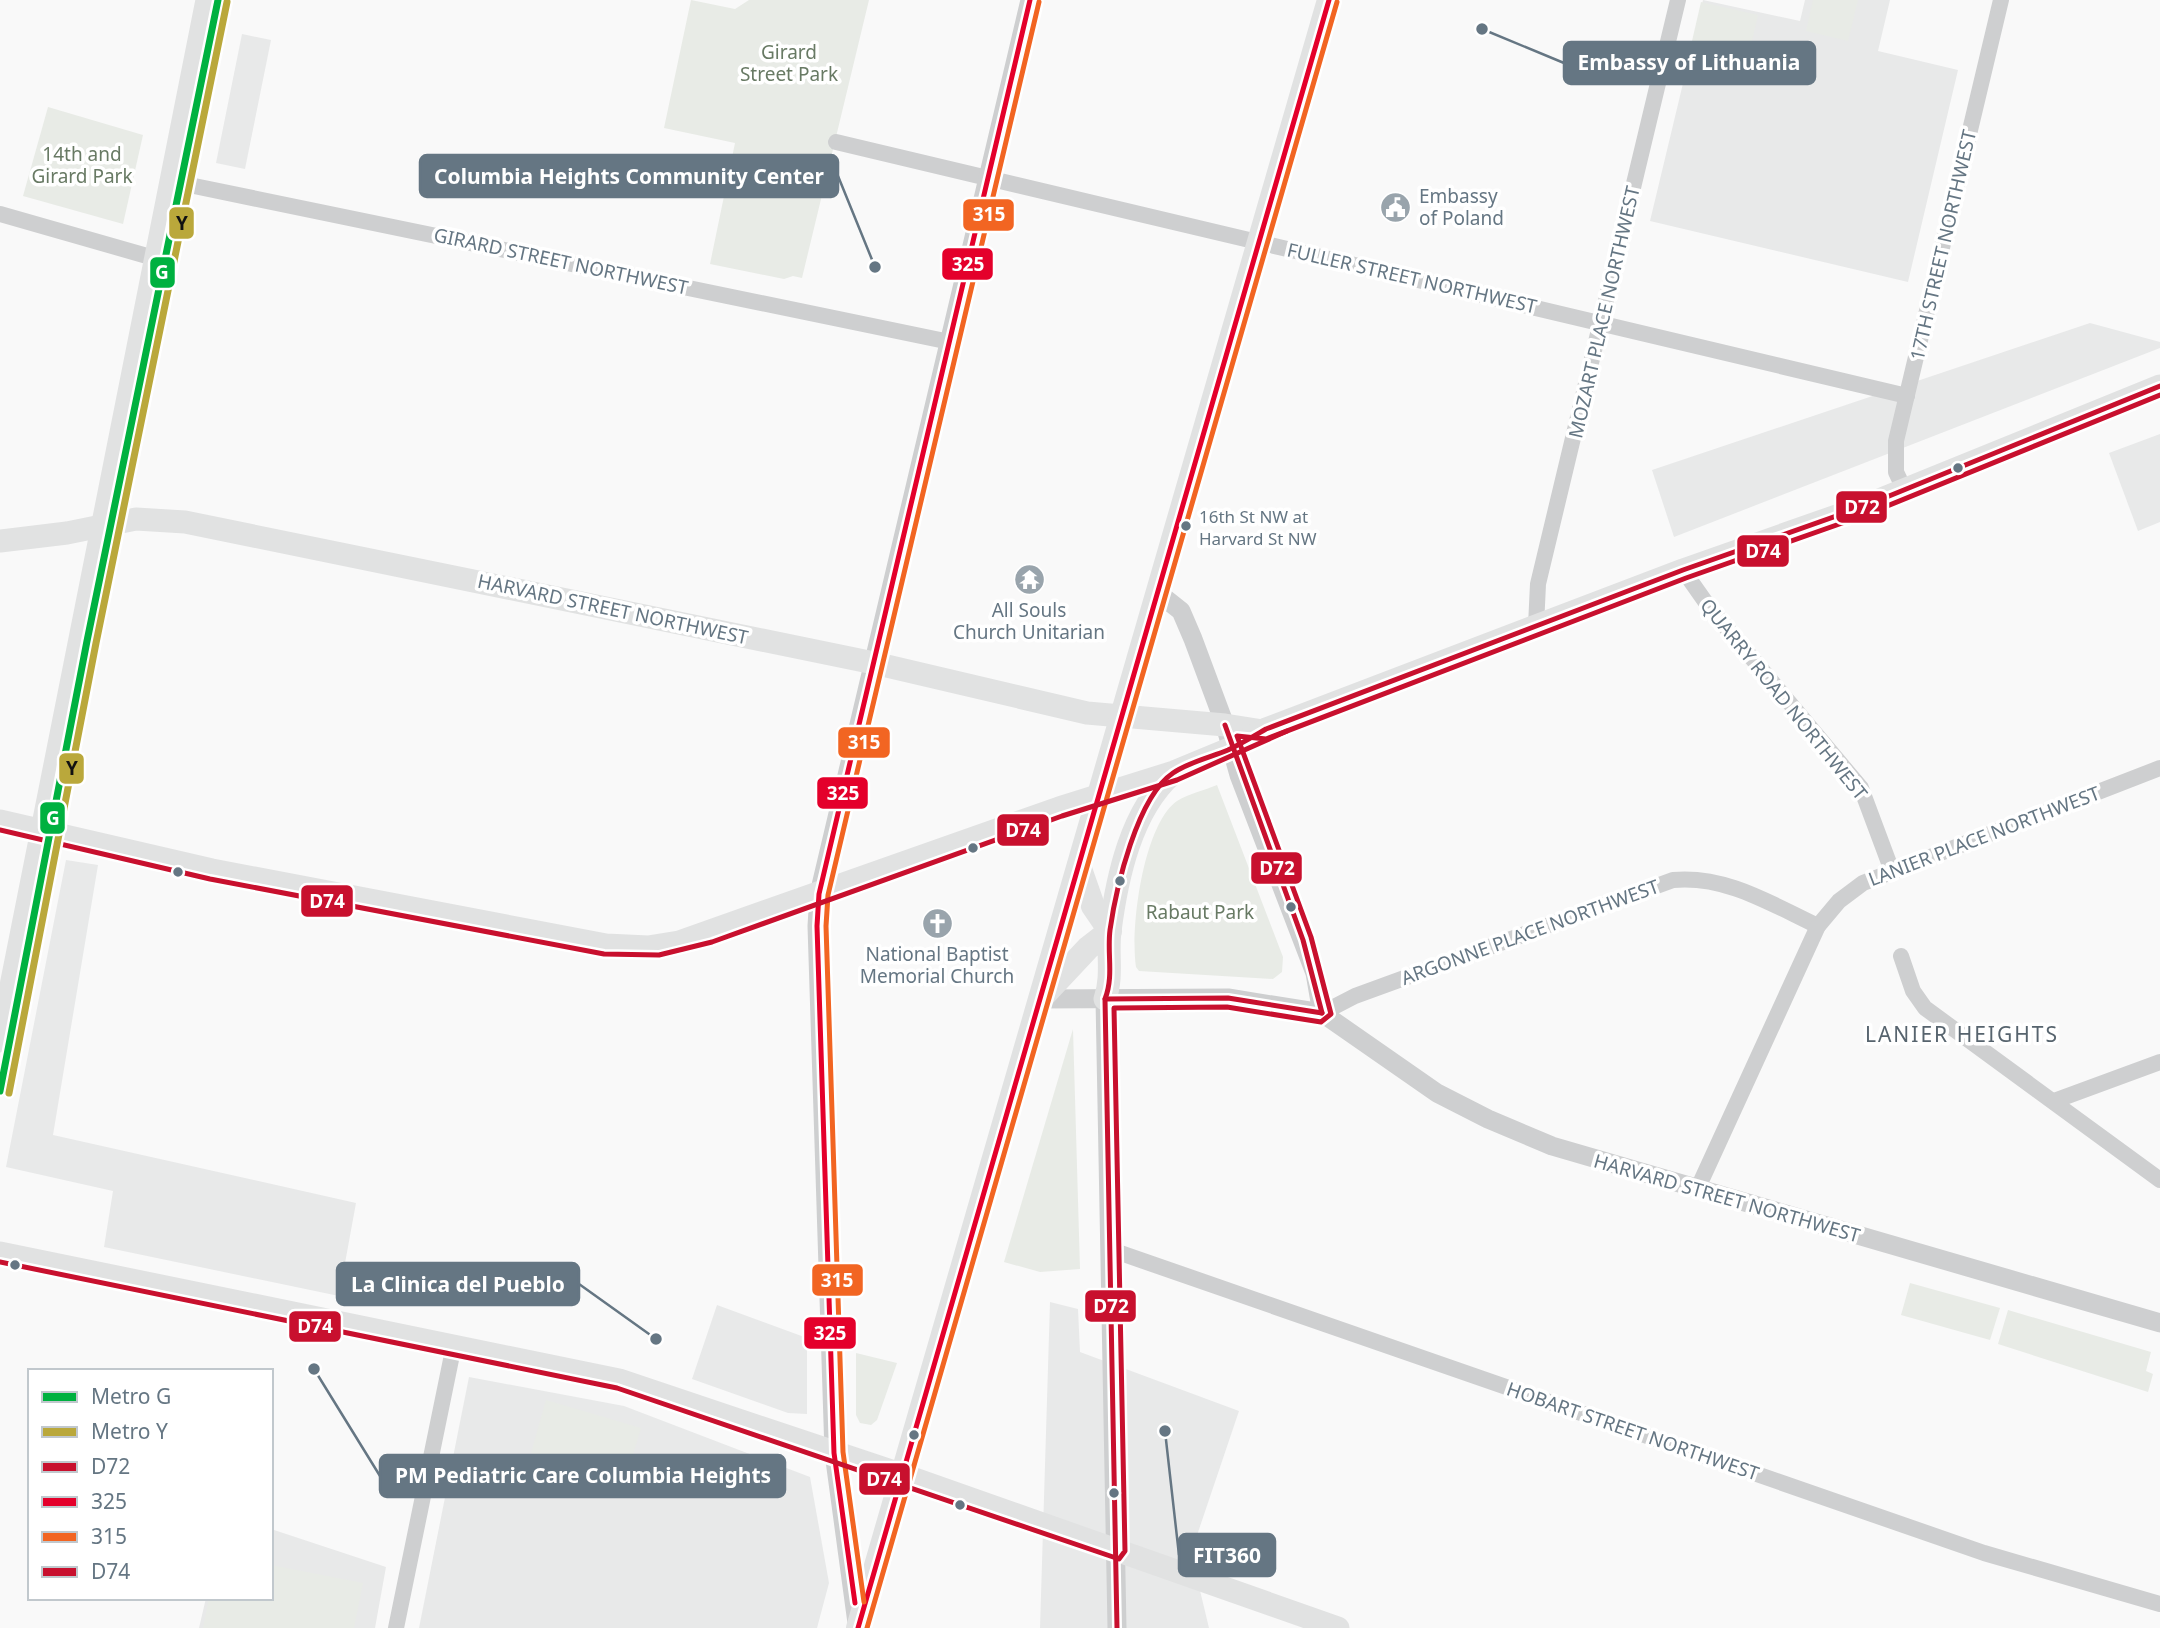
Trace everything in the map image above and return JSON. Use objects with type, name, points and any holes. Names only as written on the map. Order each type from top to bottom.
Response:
[{"type":"main road","points":[[0,1041],[207,0]]},
{"type":"main road","points":[[858,1628],[1329,0]]},
{"type":"main road","points":[[0,821],[212,870],[616,946],[679,943],[1100,794],[1174,772],[1232,748],[1263,731],[1683,570],[1805,529],[2160,386]]},
{"type":"main road","name":"HARVARD STREET NORTHWEST","points":[[0,541],[136,519],[185,522],[874,663],[1087,713],[1226,725],[1263,731]]},
{"type":"main road","points":[[1105,999],[1111,984],[1110,931],[1136,827],[1160,785],[1174,772]]},
{"type":"main road","points":[[1079,866],[1093,906],[1110,931]]},
{"type":"main road","points":[[1041,999],[1088,948],[1110,931]]},
{"type":"main road","points":[[0,1253],[619,1380],[903,1475],[1338,1628]]},
{"type":"street","points":[[858,1628],[835,1452],[817,940],[819,894],[1030,0]]},
{"type":"street","name":"MOZART PLACE NORTHWEST","points":[[1536,626],[1538,584],[1678,0]]},
{"type":"street","name":"17TH STREET NORTHWEST","points":[[1904,489],[1896,472],[1895,452],[2001,0]]},
{"type":"street","name":"FULLER STREET NORTHWEST","points":[[836,142],[989,176],[1907,396]]},
{"type":"street","name":"GIRARD STREET NORTHWEST","points":[[170,181],[950,342]]},
{"type":"street","points":[[0,214],[155,258]]},
{"type":"street","name":"QUARRY ROAD NORTHWEST","points":[[1683,570],[1717,617],[1861,788],[1892,871]]},
{"type":"street","points":[[1157,592],[1181,611],[1226,725],[1315,974],[1322,1013]]},
{"type":"street","name":"LANIER PLACE NORTHWEST","points":[[1697,1190],[1818,926],[1854,889],[1892,871],[2160,768]]},
{"type":"street","name":"ARGONNE PLACE NORTHWEST","points":[[1322,1013],[1356,996],[1672,880],[1704,879],[1728,885],[1818,926]]},
{"type":"street","points":[[1901,956],[1913,991],[1925,1008],[2160,1180]]},
{"type":"street","name":"HARVARD STREET NORTHWEST","points":[[1041,999],[1228,998],[1322,1013],[1401,1071],[1488,1119],[1552,1146],[2160,1323]]},
{"type":"street","points":[[1105,999],[1117,1628]]},
{"type":"street","points":[[2054,1101],[2160,1062]]},
{"type":"street","name":"HOBART STREET NORTHWEST","points":[[1109,1249],[1984,1553],[2160,1604]]},
{"type":"street","points":[[396,1628],[454,1345]]},
{"type":"shaded area","points":[[1703,0],[1800,21],[1805,0],[1890,0],[1878,51],[1958,70],[1908,282],[1650,221]]},
{"type":"shaded area","points":[[242,34],[271,40],[245,169],[216,163]]},
{"type":"shaded area","points":[[2090,323],[2160,342],[2160,348],[1674,537],[1652,470]]},
{"type":"shaded area","points":[[2160,434],[2160,522],[2138,531],[2109,453]]},
{"type":"shaded area","points":[[66,860],[98,865],[53,1135],[356,1203],[339,1296],[104,1247],[113,1191],[6,1167]]},
{"type":"shaded area","points":[[1050,1302],[1078,1309],[1080,1352],[1239,1411],[1191,1553],[1209,1628],[1040,1628]]},
{"type":"shaded area","points":[[717,1305],[807,1338],[807,1414],[788,1413],[692,1379]]},
{"type":"shaded area","points":[[469,1377],[624,1406],[810,1477],[829,1583],[817,1628],[419,1628]]},
{"type":"shaded area","points":[[273,1530],[386,1567],[375,1628],[199,1628],[206,1600],[273,1600]]},
{"type":"green space","name":"Girard Street Park","points":[[691,0],[735,9],[749,0],[869,0],[802,278],[793,276],[784,279],[710,264],[735,143],[664,128]]},
{"type":"green space","points":[[1813,0],[1858,0],[1848,41],[1806,31]]},
{"type":"green space","points":[[1701,2],[1758,15],[1743,80],[1686,67]]},
{"type":"green space","name":"14th and Girard Park","points":[[48,107],[143,135],[123,224],[23,196]]},
{"type":"green space","name":"Rabaut Park","points":[[1217,785],[1283,957],[1282,972],[1273,979],[1139,971],[1136,967],[1137,904],[1155,832],[1165,813],[1177,801]]},
{"type":"green space","points":[[1073,1029],[1080,1269],[1040,1272],[1004,1262]]},
{"type":"green space","points":[[1910,1283],[2000,1308],[1990,1340],[1901,1315]]},
{"type":"green space","points":[[2008,1310],[2151,1352],[2146,1371],[2153,1374],[2148,1392],[1998,1344]]},
{"type":"green space","points":[[856,1353],[897,1363],[877,1420],[871,1425],[860,1423],[856,1415]]},
{"type":"green space","points":[[546,1400],[641,1428],[625,1481],[531,1453]]},
{"type":"green space","points":[[273,1565],[363,1583],[354,1628],[203,1628],[209,1600],[273,1600]]},
{"type":"metro line","name":"G","points":[[0,1091],[87,641],[218,0]]},
{"type":"metro line","name":"Y","points":[[9,1093],[96,643],[227,2]]},
{"type":"transit line","name":"325","points":[[855,1603],[834,1453],[817,926],[819,894],[1030,0]]},
{"type":"transit line","name":"325","points":[[858,1628],[1329,0]]},
{"type":"transit line","name":"315","points":[[864,1602],[843,1452],[826,926],[828,895],[1039,2]]},
{"type":"transit line","name":"315","points":[[867,1628],[1337,2]]},
{"type":"transit line","name":"D72","points":[[1117,1628],[1105,999],[1110,973],[1109,939],[1117,891],[1139,822],[1160,785],[1179,769],[1228,750],[1266,729],[1683,570],[1862,507],[2160,386]]},
{"type":"transit line","name":"D74","points":[[0,1262],[617,1388],[1119,1559],[1125,1551],[1114,1008],[1227,1007],[1321,1022],[1331,1014],[1311,937],[1237,736],[1266,739],[1686,578],[1865,515],[2160,395]]},
{"type":"transit line","name":"D72","points":[[1225,725],[1303,940],[1322,1013]]},
{"type":"transit line","name":"D74","points":[[0,830],[210,879],[604,954],[659,955],[712,942],[1062,816],[1177,780],[1287,731]]},
{"type":"transit line","name":"D72","points":[[1105,999],[1228,998],[1322,1013]]},
{"type":"place","name":"Embassy of Lithuania","points":[[1482,29]]},
{"type":"place","name":"Embassy of Poland","points":[[1396,207]]},
{"type":"place","name":"Columbia Heights Community Center","points":[[875,267]]},
{"type":"place","name":"16th St NW at Harvard St NW","points":[[1186,526]]},
{"type":"place","name":"All Souls Church Unitarian","points":[[1029,579]]},
{"type":"place","name":"National Baptist Memorial Church","points":[[937,923]]},
{"type":"place","name":"La Clinica del Pueblo","points":[[656,1339]]},
{"type":"place","name":"PM Pediatric Care Columbia Heights","points":[[314,1369]]},
{"type":"place","name":"FIT360","points":[[1165,1431]]},
{"type":"district","name":"LANIER HEIGHTS","points":[[1962,1034]]}]
